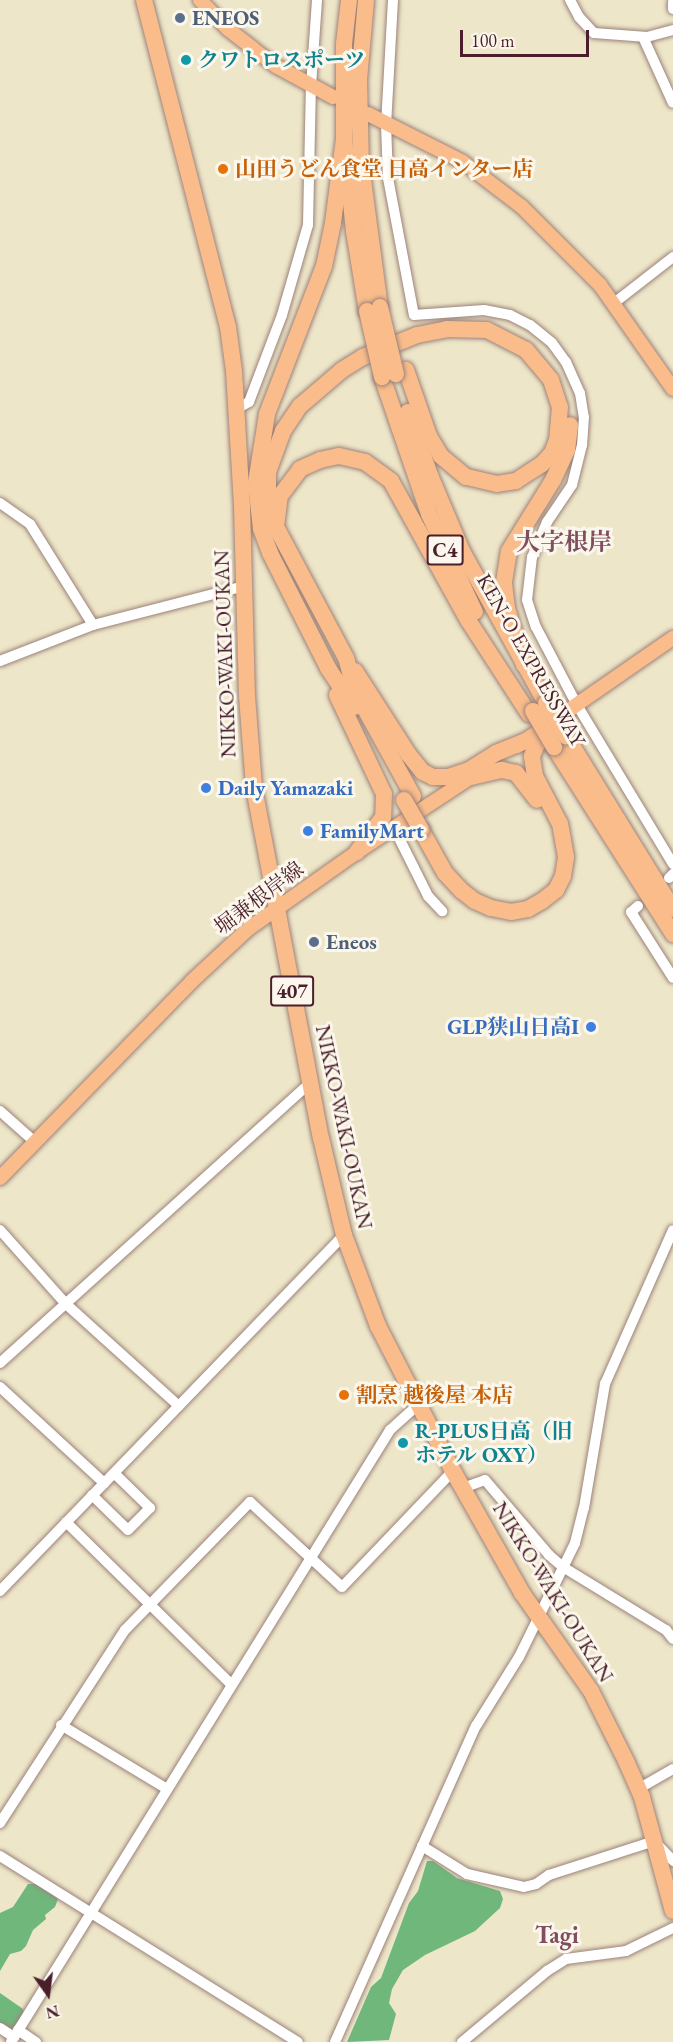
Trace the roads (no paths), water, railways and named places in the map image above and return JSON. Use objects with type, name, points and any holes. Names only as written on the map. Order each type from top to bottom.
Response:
[{"type":"highway","name":"NIKKO-WAKI-OUKAN","points":[[144,0],[228,327],[236,410],[251,759],[321,1138],[344,1235],[369,1306],[453,1471],[522,1593],[540,1615],[591,1691],[638,1789],[673,1911]]},
{"type":"highway","name":"KEN-O EXPRESSWAY","points":[[349,0],[344,44],[344,139],[354,231],[378,308],[395,374],[416,480],[445,551],[482,624],[536,709]]},
{"type":"highway","name":"KEN-O EXPRESSWAY","points":[[366,0],[359,80],[359,119],[378,308]]},
{"type":"highway","points":[[344,139],[333,223],[324,266],[272,399],[263,430],[256,502],[261,529],[299,614],[328,668],[347,694],[409,798],[446,873],[462,891],[475,901],[491,908],[511,912],[528,909],[556,890],[563,876],[566,857],[564,839],[560,824],[535,776],[532,756],[537,744],[573,708]]},
{"type":"highway","points":[[259,463],[278,422],[294,399],[341,360],[400,331],[447,320],[484,320],[505,326],[538,347],[555,367],[567,398],[570,427],[567,450],[553,480],[509,551],[504,582],[507,608],[524,665]]},
{"type":"highway","points":[[395,374],[441,456],[466,477],[497,484],[516,481],[542,464],[552,453],[557,440],[560,407],[551,380],[526,350],[487,330],[447,329],[417,335],[374,352],[342,370],[300,406],[283,430],[268,472],[268,504],[276,527],[346,658],[409,755],[423,772],[434,777],[448,777],[469,770],[496,753],[525,741]]},
{"type":"highway","name":"KEN-O EXPRESSWAY","points":[[395,374],[430,475],[457,540],[524,665],[536,709]]},
{"type":"highway","points":[[276,527],[280,496],[300,469],[320,460],[339,456],[365,462],[380,471],[399,492],[451,592],[560,741]]},
{"type":"highway","points":[[346,658],[356,691],[409,798]]},
{"type":"highway","points":[[328,668],[339,701],[384,794],[383,817],[357,852]]},
{"type":"highway","name":"KEN-O EXPRESSWAY","points":[[560,741],[673,909]]},
{"type":"highway","name":"KEN-O EXPRESSWAY","points":[[560,741],[673,934]]},
{"type":"highway","points":[[425,827],[450,864],[482,897],[507,904],[522,902],[537,895],[551,879],[556,864],[551,831],[524,780],[516,773],[502,770],[471,777]]},
{"type":"main road","points":[[200,0],[228,29],[252,48],[311,86],[333,97]]},
{"type":"main road","points":[[368,114],[463,162],[496,185],[570,253],[614,303],[673,389]]},
{"type":"main road","name":"堀兼根岸線","points":[[0,1178],[192,981],[248,929],[357,852],[525,741],[673,638]]},
{"type":"street","points":[[236,410],[249,402],[282,315],[308,225],[311,86],[317,0]]},
{"type":"street","points":[[393,0],[386,124],[388,178],[414,315],[484,310],[510,315],[530,325],[552,344],[566,362],[580,393],[585,417],[582,445],[572,485],[547,522],[532,556],[527,600],[536,627],[573,708],[673,864]]},
{"type":"street","points":[[570,0],[579,17],[594,33],[643,37],[673,30]]},
{"type":"street","points":[[673,2],[673,9]]},
{"type":"street","points":[[643,37],[673,103]]},
{"type":"street","points":[[614,303],[673,257]]},
{"type":"street","points":[[0,503],[30,524],[93,625]]},
{"type":"street","points":[[0,661],[93,625],[245,586]]},
{"type":"street","points":[[394,828],[422,886],[442,911]]},
{"type":"street","points":[[638,906],[631,912],[673,978]]},
{"type":"street","points":[[0,1363],[311,1082]]},
{"type":"street","points":[[0,1111],[35,1142]]},
{"type":"street","points":[[0,1230],[66,1304],[178,1406]]},
{"type":"street","points":[[335,2042],[476,1726],[519,1657],[575,1543],[584,1508],[605,1384],[673,1230]]},
{"type":"street","points":[[0,1591],[344,1235]]},
{"type":"street","points":[[0,1387],[104,1483]]},
{"type":"street","points":[[14,2036],[390,1430],[419,1404]]},
{"type":"street","points":[[0,1823],[124,1630],[250,1502],[342,1587],[453,1471]]},
{"type":"street","points":[[92,1494],[128,1530],[150,1508],[114,1473]]},
{"type":"street","points":[[463,1488],[485,1479],[549,1555],[563,1567],[666,1630],[673,1639]]},
{"type":"street","points":[[66,1522],[231,1684]]},
{"type":"street","points":[[61,1725],[167,1789]]},
{"type":"street","points":[[638,1789],[673,1769]]},
{"type":"street","points":[[422,1846],[467,1874],[524,1887],[536,1884],[549,1875],[654,1841],[673,1861]]},
{"type":"street","points":[[0,1856],[298,2042]]},
{"type":"street","points":[[462,2042],[547,1971],[566,1959],[626,1951],[673,1928]]},
{"type":"street","points":[[0,2028],[14,2036],[36,2042]]},
{"type":"place","name":"ENEOS","points":[[180,18]]},
{"type":"place","name":"クワトロスポーツ","points":[[186,60]]},
{"type":"place","name":"山田うどん食堂 日高インター店","points":[[223,169]]},
{"type":"place","name":"Daily Yamazaki","points":[[206,788]]},
{"type":"place","name":"FamilyMart","points":[[308,831]]},
{"type":"place","name":"Eneos","points":[[314,942]]},
{"type":"place","name":"GLP狭山日高Ⅰ","points":[[591,1027]]},
{"type":"place","name":"割烹 越後屋 本店","points":[[344,1395]]},
{"type":"place","name":"R-PLUS日高（旧 ホテル OXY）","points":[[403,1443]]},
{"type":"district","name":"大字根岸","points":[[564,542]]},
{"type":"district","name":"Tagi","points":[[557,1935]]}]
